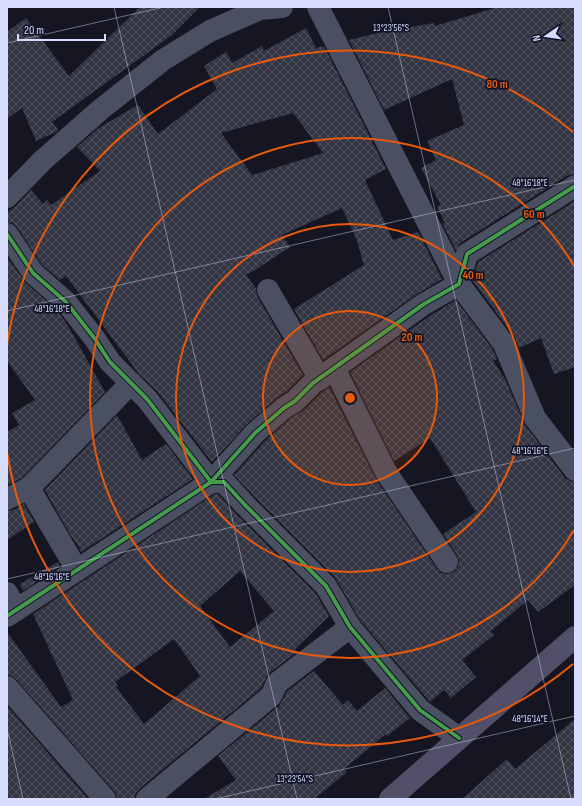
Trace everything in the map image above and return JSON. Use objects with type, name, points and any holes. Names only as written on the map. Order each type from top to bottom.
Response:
[{"type":"main road","points":[[390,799],[575,637]]},
{"type":"street","points":[[7,197],[42,160],[100,110],[163,60],[210,32],[260,8],[282,7]]},
{"type":"street","points":[[318,7],[459,284],[504,344],[535,418],[575,470]]},
{"type":"street","points":[[10,606],[77,570],[211,482],[256,434],[284,408],[295,401],[313,383],[424,304],[459,284],[467,254],[575,186]]},
{"type":"street","points":[[7,234],[33,273],[66,302],[95,339],[110,362],[147,399],[211,482]]},
{"type":"street","points":[[268,290],[327,373],[386,472],[447,562]]},
{"type":"street","points":[[7,499],[29,488],[131,383]]},
{"type":"street","points":[[211,482],[224,482],[326,586],[350,627],[420,710],[459,738]]},
{"type":"street","points":[[29,488],[77,570]]},
{"type":"street","points":[[147,799],[271,696],[277,683],[350,627]]},
{"type":"street","points":[[7,688],[105,799]]},
{"type":"building","points":[[140,7],[200,7],[172,35],[52,122],[58,130],[56,132],[36,141],[22,108],[7,119],[7,32],[26,18],[69,76]]},
{"type":"building","points":[[498,7],[575,7],[575,174],[568,175],[460,243],[456,250],[442,223],[445,223],[437,207],[441,205],[421,168],[436,160],[427,141],[464,125],[452,79],[384,110],[349,40],[382,32],[434,23],[435,26]]},
{"type":"building","points":[[306,28],[316,48],[324,46],[386,169],[365,180],[393,240],[418,232],[442,279],[417,294],[323,360],[294,309],[364,265],[356,238],[342,208],[282,235],[290,247],[252,272],[246,274],[256,289],[257,296],[303,375],[287,391],[276,398],[247,424],[212,462],[157,391],[139,374],[66,276],[60,280],[42,265],[17,227],[13,223],[7,222],[7,213],[31,190],[43,204],[47,200],[51,205],[100,171],[77,147],[97,129],[138,105],[158,134],[217,89],[204,66],[226,52],[232,63],[262,46],[264,51]],"holes":[[[293,113],[323,153],[252,175],[221,133]]]},
{"type":"building","points":[[575,201],[575,367],[554,374],[541,338],[519,348],[514,336],[473,281],[478,262]]},
{"type":"building","points":[[7,257],[25,282],[57,311],[67,324],[105,392],[22,478],[7,485],[7,432],[19,425],[12,413],[35,400],[7,361]]},
{"type":"building","points":[[456,300],[493,350],[497,359],[493,361],[505,379],[525,425],[565,478],[575,482],[575,585],[538,612],[528,600],[491,631],[494,635],[462,660],[476,677],[451,698],[444,690],[430,702],[360,620],[335,577],[234,475],[264,442],[291,418],[304,410],[329,387],[376,479],[437,569],[441,573],[448,574],[454,572],[458,567],[459,561],[457,555],[443,534],[476,512],[430,438],[394,461],[350,372],[431,315]]},
{"type":"building","points":[[117,415],[142,460],[166,444],[193,479],[81,552],[45,490]]},
{"type":"building","points":[[215,494],[218,494],[316,594],[329,616],[295,649],[297,652],[269,673],[261,688],[139,789],[135,794],[135,799],[117,799],[114,791],[16,679],[11,675],[7,675],[7,632],[61,707],[73,700],[33,614]],"holes":[[[240,571],[274,611],[230,647],[200,606]],[[174,639],[200,676],[144,724],[116,687],[118,686],[115,682]]]},
{"type":"building","points":[[24,504],[34,522],[7,540],[7,511],[13,510]]},
{"type":"building","points":[[58,562],[60,566],[23,591],[20,584]]},
{"type":"building","points":[[314,671],[343,705],[348,700],[357,711],[385,688],[410,718],[387,736],[386,734],[344,769],[347,772],[314,799],[204,799],[236,780],[218,756],[279,706],[287,691]]},
{"type":"building","points":[[7,706],[88,799],[7,799]]},
{"type":"building","points":[[575,719],[575,799],[462,799],[507,759],[515,769]]},
{"type":"cycle path","points":[[7,616],[211,482],[255,433],[284,408],[295,401],[313,383],[424,304],[459,284],[467,254],[575,186]]},
{"type":"cycle path","points":[[7,234],[33,273],[66,302],[95,339],[110,362],[147,399],[211,482],[224,482],[326,586],[350,627],[420,710],[459,738]]}]
